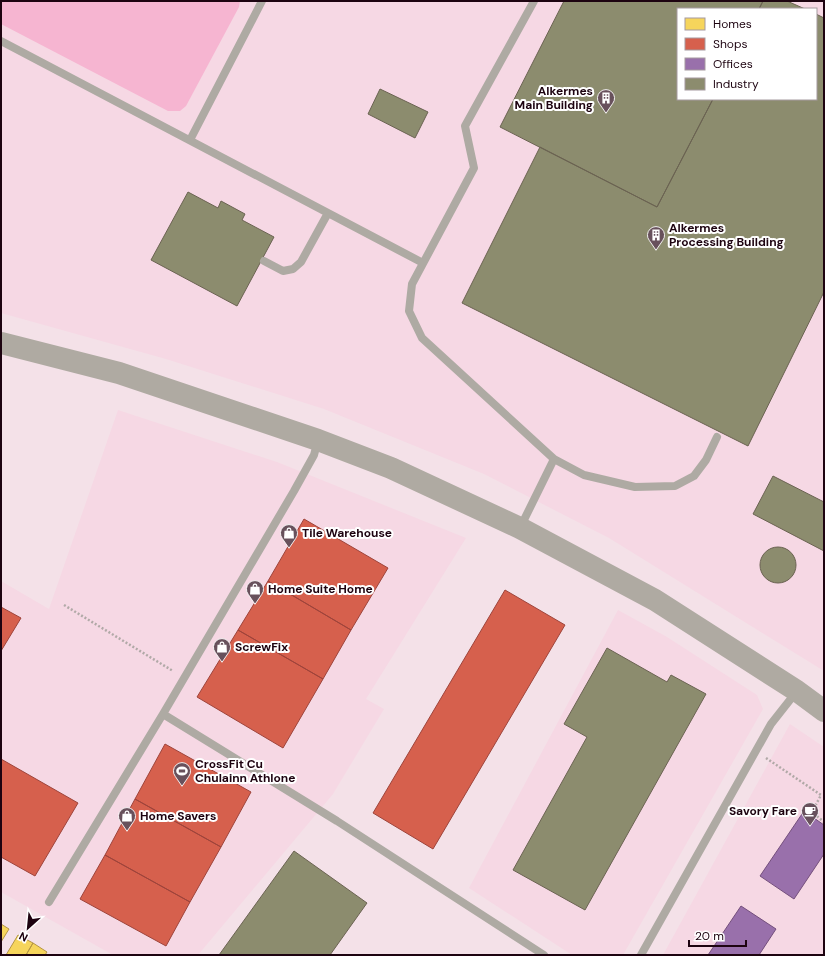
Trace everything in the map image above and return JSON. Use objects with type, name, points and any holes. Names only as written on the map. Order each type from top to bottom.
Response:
[{"type":"main road","points":[[1,343],[119,374],[318,440],[391,468],[520,528],[655,600],[797,691],[824,711]]},
{"type":"lane","points":[[190,140],[262,1]]},
{"type":"lane","points":[[534,1],[465,126],[474,168],[412,284],[410,311],[422,338],[554,459],[584,475],[635,487],[675,486],[694,476],[706,460],[717,438]]},
{"type":"lane","points":[[1,41],[423,263]]},
{"type":"lane","points":[[264,261],[284,271],[294,269],[301,262],[328,213]]},
{"type":"lane","points":[[49,902],[163,714],[294,491],[314,456],[318,440]]},
{"type":"lane","points":[[520,528],[554,459]]},
{"type":"lane","points":[[641,955],[771,724],[797,691]]},
{"type":"lane","points":[[163,714],[337,820],[544,955]]},
{"type":"path","points":[[64,605],[184,678]]},
{"type":"path","points":[[756,752],[821,795],[812,812],[824,822]]},
{"type":"shaded area","points":[[1,1],[824,1],[824,671],[609,538],[484,474],[324,409],[166,359],[1,313]]},
{"type":"shaded area","points":[[1,1],[240,1],[239,7],[186,106],[180,111],[168,111],[1,24]]},
{"type":"shaded area","points":[[118,410],[277,462],[466,538],[366,699],[384,709],[333,794],[198,955],[113,955],[1,892],[1,581],[49,609]]},
{"type":"shaded area","points":[[618,610],[667,637],[757,695],[763,709],[623,955],[572,955],[469,888]]},
{"type":"shaded area","points":[[790,724],[824,747],[824,955],[663,955]]},
{"type":"building: Homes","points":[[1,924],[9,929],[1,942]]},
{"type":"building: Homes","points":[[18,935],[33,943],[26,955],[6,955]]},
{"type":"building: Homes","points":[[33,943],[47,952],[45,955],[26,955]]},
{"type":"building: Shops","points":[[304,519],[388,568],[351,630],[268,581]]},
{"type":"building: Shops","points":[[268,581],[351,630],[323,679],[238,630]]},
{"type":"building: Shops","points":[[505,590],[565,625],[433,849],[373,813]]},
{"type":"building: Shops","points":[[1,607],[21,618],[1,651]]},
{"type":"building: Shops","points":[[238,630],[323,679],[283,748],[197,697]]},
{"type":"building: Shops","points":[[165,744],[251,792],[221,847],[135,799]]},
{"type":"building: Shops","points":[[1,759],[78,803],[35,876],[1,857]]},
{"type":"building: Shops","points":[[135,799],[221,847],[190,902],[105,855]]},
{"type":"building: Shops","points":[[105,855],[190,902],[166,946],[80,899]]},
{"type":"building: Offices","points":[[804,811],[824,825],[824,854],[794,899],[760,876]]},
{"type":"building: Offices","points":[[741,906],[776,929],[759,955],[708,955]]},
{"type":"building: Industry","name":"Alkermes Main Building","points":[[564,1],[763,1],[760,8],[677,8],[677,100],[712,100],[657,207],[500,127]]},
{"type":"building: Industry","points":[[763,1],[787,1],[803,8],[760,8]]},
{"type":"building: Industry","name":"Alkermes Processing Building","points":[[817,14],[824,18],[824,292],[748,446],[462,303],[540,147],[657,207],[712,100],[817,100]]},
{"type":"building: Industry","points":[[380,89],[428,112],[415,138],[368,114]]},
{"type":"building: Industry","points":[[188,192],[218,208],[221,201],[245,214],[242,220],[274,237],[237,306],[151,260]]},
{"type":"building: Industry","points":[[773,476],[824,502],[824,551],[753,514]]},
{"type":"building: Industry","points":[[782,547],[791,552],[795,558],[795,572],[791,578],[782,583],[774,583],[765,578],[761,572],[760,561],[765,552],[771,548]]},
{"type":"building: Industry","points":[[607,648],[667,682],[671,675],[706,694],[585,910],[513,870],[587,737],[564,724]]},
{"type":"building: Industry","points":[[294,851],[367,903],[330,955],[219,955]]},
{"type":"place","name":"Alkermes Main Building","points":[[606,113]]},
{"type":"place","name":"Alkermes Processing Building","points":[[656,250]]},
{"type":"place","name":"Tile Warehouse","points":[[289,548]]},
{"type":"place","name":"Home Suite Home","points":[[255,604]]},
{"type":"place","name":"ScrewFix","points":[[222,662]]},
{"type":"place","name":"CrossFit Cu Chulainn Athlone","points":[[182,786]]},
{"type":"place","name":"Savory Fare","points":[[810,826]]},
{"type":"place","name":"Home Savers","points":[[127,831]]}]
